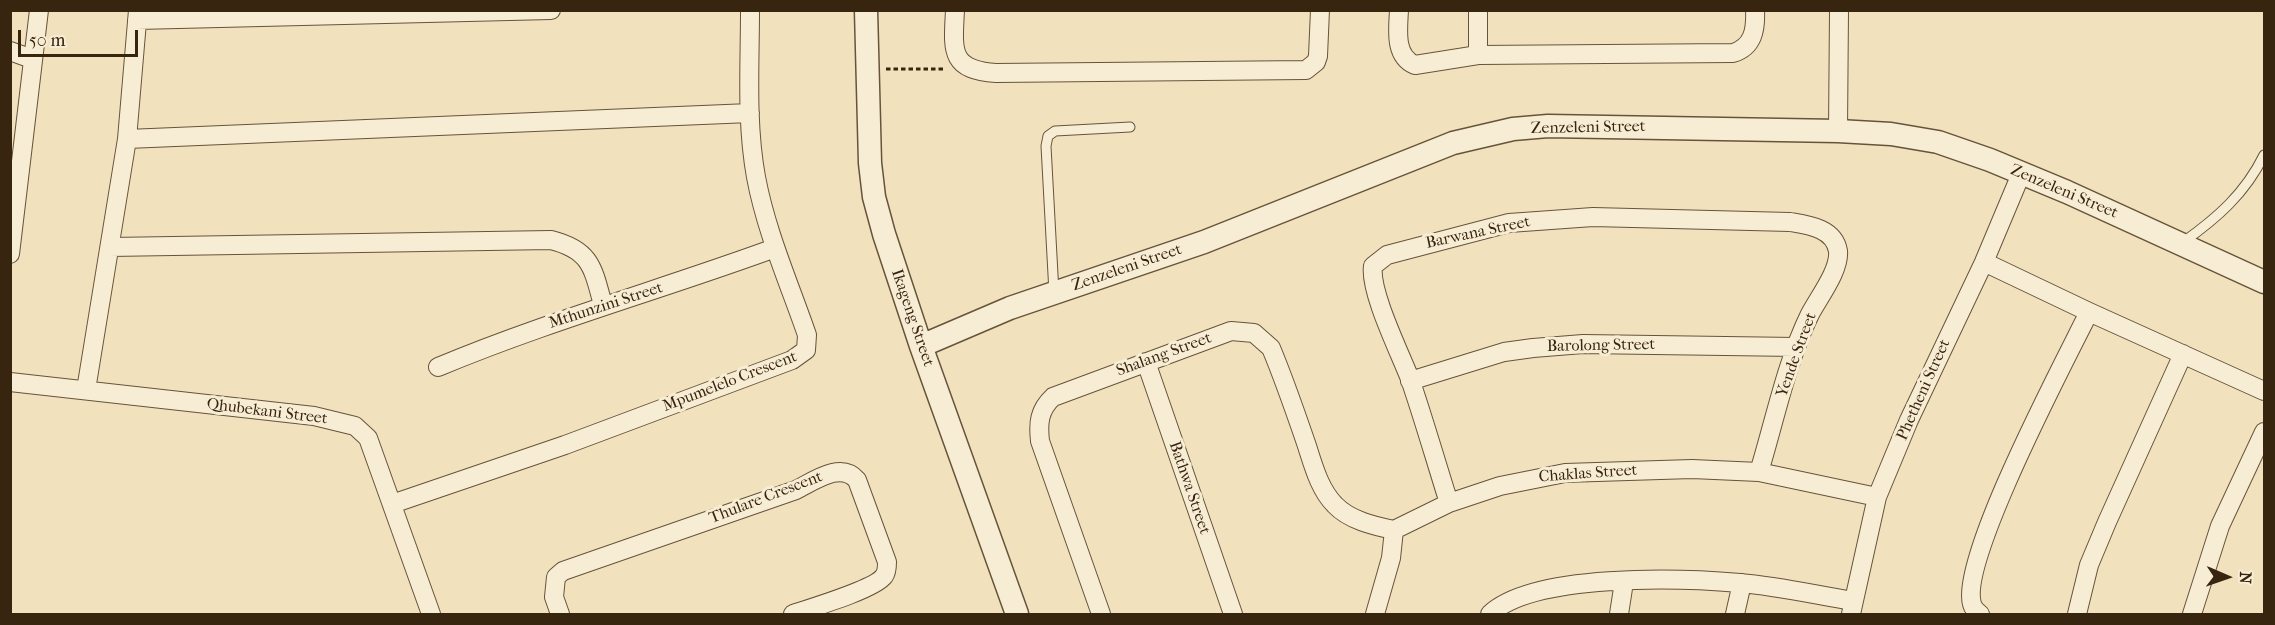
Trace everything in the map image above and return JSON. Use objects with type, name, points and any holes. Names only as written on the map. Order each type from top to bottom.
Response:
[{"type":"street","points":[[10,254],[39,10]]},
{"type":"street","points":[[86,390],[127,139],[138,15],[551,10]]},
{"type":"street","name":"Mpumelelo Crescent","points":[[392,504],[565,445],[792,360],[804,353],[807,346],[807,335],[775,248],[756,178],[750,113],[750,10]]},
{"type":"street","name":"Ikageng Street","points":[[866,10],[870,163],[874,197],[921,346],[1017,615]]},
{"type":"street","points":[[955,10],[955,52],[969,69],[996,72],[1306,70],[1316,62],[1318,56],[1320,10]]},
{"type":"street","points":[[1399,10],[1399,45],[1408,62],[1424,64],[1478,55],[1733,53],[1746,47],[1751,41],[1755,10]]},
{"type":"street","points":[[1478,10],[1478,55]]},
{"type":"street","points":[[1839,10],[1839,131]]},
{"type":"street","points":[[10,51],[32,59]]},
{"type":"street","points":[[127,139],[750,113]]},
{"type":"street","name":"Zenzeleni Street","points":[[921,346],[1010,308],[1204,242],[1442,147],[1513,129],[1576,125],[1839,131],[1891,134],[1938,142],[1990,160],[2265,282]]},
{"type":"street","name":"Phetheni Street","points":[[1852,608],[1878,497],[2021,174]]},
{"type":"street","name":"Barwana Street","points":[[1449,503],[1410,381],[1371,275],[1373,266],[1387,255],[1509,223],[1562,218],[1790,222],[1818,228],[1828,233],[1833,241]]},
{"type":"street","points":[[110,247],[550,240],[571,245],[588,260],[594,271],[603,305]]},
{"type":"street","name":"Yende Street","points":[[1759,472],[1796,347],[1835,265],[1838,249],[1833,241]]},
{"type":"street","name":"Mthunzini Street","points":[[438,367],[603,305],[680,282],[775,248]]},
{"type":"street","points":[[1984,262],[2265,391]]},
{"type":"street","points":[[1980,615],[1972,604],[1972,592],[1986,535],[2003,490],[2089,312]]},
{"type":"street","name":"Shalang Street","points":[[1101,615],[1040,441],[1040,416],[1045,404],[1053,397],[1231,331],[1244,331],[1264,339],[1279,367],[1317,475],[1329,497],[1349,515],[1374,526],[1394,530]]},
{"type":"street","name":"Barolong Street","points":[[1410,381],[1504,352],[1533,348],[1583,344],[1796,347]]},
{"type":"street","points":[[2077,615],[2089,565],[2184,354]]},
{"type":"street","name":"Bathwa Street","points":[[1146,362],[1233,615]]},
{"type":"street","name":"Qhubekani Street","points":[[10,382],[314,416],[342,422],[365,434],[431,615]]},
{"type":"street","points":[[2192,615],[2220,526],[2265,432]]},
{"type":"street","name":"Chaklas Street","points":[[1394,530],[1449,503],[1500,486],[1565,473],[1692,469],[1759,472],[1878,497]]},
{"type":"street","name":"Thulare Crescent","points":[[560,615],[554,597],[554,581],[558,574],[796,490],[826,475],[837,472],[848,473],[857,480],[887,562],[887,571],[879,580],[867,587],[793,615]]},
{"type":"street","points":[[1375,615],[1391,558],[1394,530]]},
{"type":"street","points":[[1490,615],[1504,603],[1550,587],[1688,580],[1742,583],[1852,608]]},
{"type":"street","points":[[1619,615],[1624,582]]},
{"type":"street","points":[[1735,615],[1742,583]]},
{"type":"lane","points":[[1054,293],[1046,146],[1048,136],[1056,131],[1130,127]]},
{"type":"lane","points":[[2180,244],[2225,211],[2240,195],[2265,155]]},
{"type":"path","points":[[867,70],[969,69]]}]
